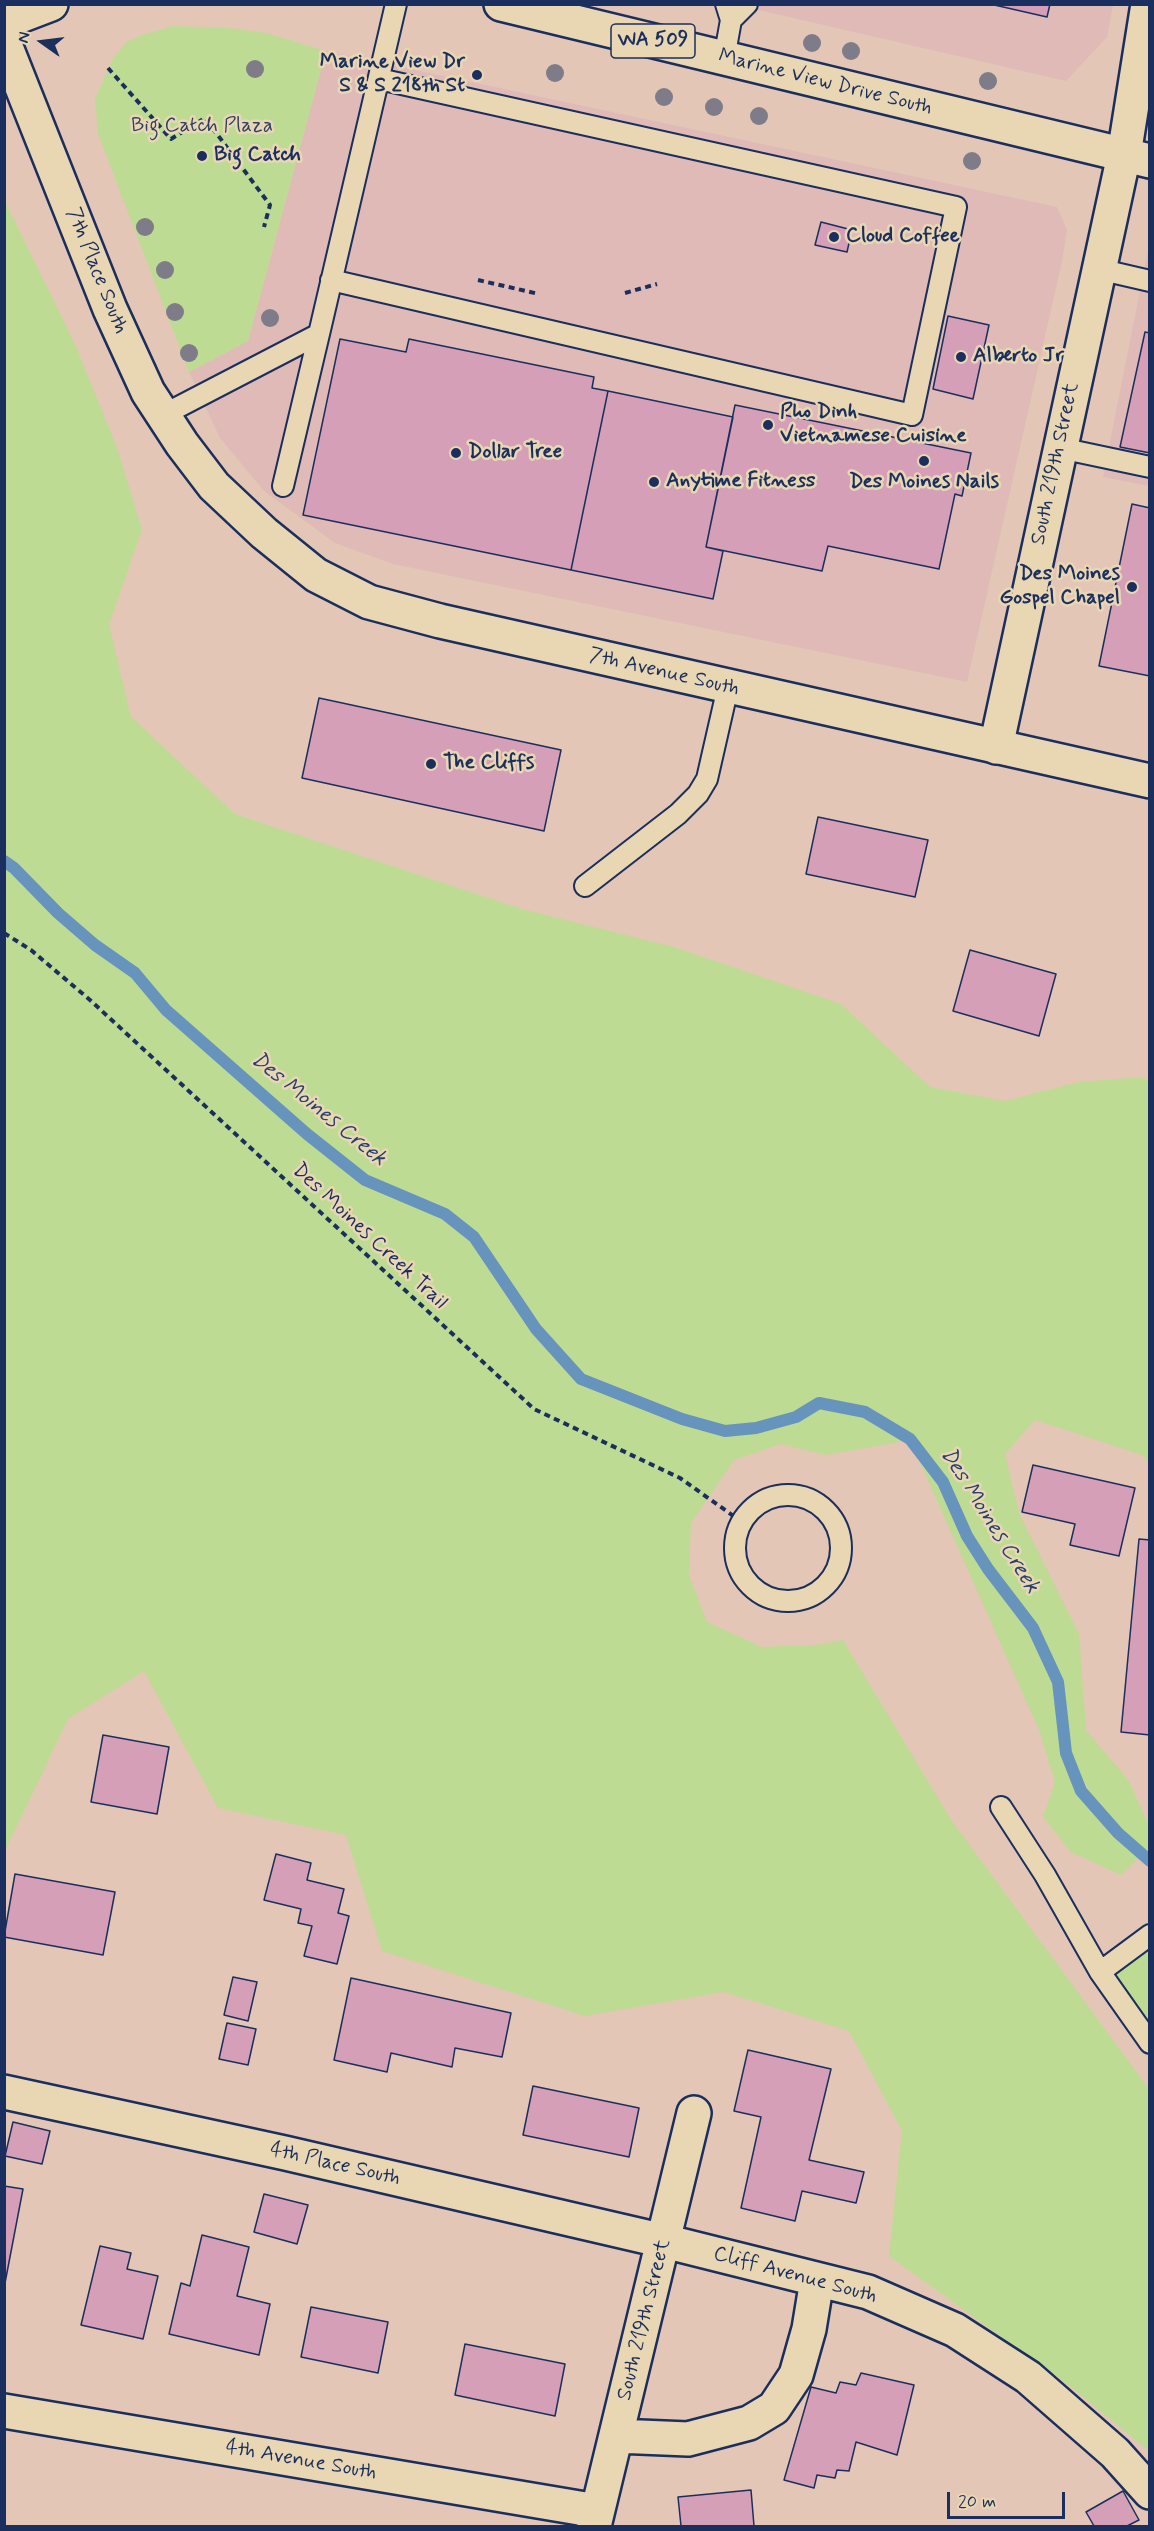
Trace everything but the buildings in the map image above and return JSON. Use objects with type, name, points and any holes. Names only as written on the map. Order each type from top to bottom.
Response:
[{"type":"street","points":[[4,22],[51,4]]},
{"type":"street","name":"Marine View Drive South","points":[[501,4],[1137,158]]},
{"type":"street","name":"South 219th Street","points":[[996,747],[1098,269],[1137,158],[1148,4]]},
{"type":"street","name":"7th Place South","points":[[4,42],[110,309],[148,392],[214,486]]},
{"type":"street","name":"7th Avenue South","points":[[214,486],[264,533],[316,575],[369,602],[440,621],[1149,781]]},
{"type":"street","name":"4th Place South","points":[[4,2092],[296,2156],[664,2241]]},
{"type":"street","name":"South 219th Street","points":[[596,2519],[694,2113]]},
{"type":"street","name":"Cliff Avenue South","points":[[664,2241],[868,2292],[964,2336],[1028,2377],[1115,2453],[1149,2492]]},
{"type":"street","points":[[616,2436],[688,2439],[749,2423],[774,2408],[796,2375],[809,2329],[817,2280]]},
{"type":"street","name":"4th Avenue South","points":[[4,2411],[596,2519]]},
{"type":"lane","points":[[283,486],[396,4]]},
{"type":"lane","points":[[724,59],[728,12],[747,4]]},
{"type":"lane","points":[[331,280],[912,415],[956,207],[379,79]]},
{"type":"lane","points":[[1098,269],[1149,281]]},
{"type":"lane","points":[[163,415],[319,334]]},
{"type":"lane","points":[[1060,448],[1149,467]]},
{"type":"lane","points":[[585,886],[678,814],[698,794],[707,779],[728,687]]},
{"type":"lane","points":[[778,1496],[800,1497],[821,1507],[835,1524],[841,1546],[839,1562],[832,1577],[821,1589],[807,1597],[791,1601],[775,1599],[760,1593],[748,1583],[739,1569],[735,1553],[736,1537],[742,1522],[758,1505],[778,1496]]},
{"type":"lane","points":[[1001,1807],[1045,1875],[1100,1972],[1149,2043]]},
{"type":"lane","points":[[1100,1972],[1149,1935]]},
{"type":"path","points":[[108,68],[171,139],[205,118],[270,205],[264,227]]},
{"type":"path","points":[[478,280],[539,294]]},
{"type":"path","points":[[625,293],[657,284]]},
{"type":"path","name":"Des Moines Creek Trail","points":[[4,933],[31,950],[90,1000],[534,1409],[680,1478],[742,1522]]},
{"type":"shaded area","points":[[737,5],[1113,5],[1107,37],[1066,81]]},
{"type":"shaded area","points":[[326,51],[1057,207],[1067,230],[1062,261],[967,682],[393,564],[335,543],[264,491],[220,438],[189,372],[248,341]]},
{"type":"shaded area","points":[[1149,246],[1149,486],[1103,477]]},
{"type":"green space","name":"Big Catch Plaza","points":[[174,26],[230,28],[266,33],[326,51],[248,341],[189,372],[98,134],[95,99],[113,58],[127,42]]},
{"type":"green space","points":[[4,199],[74,342],[118,450],[142,530],[109,624],[131,717],[235,814],[522,909],[674,947],[841,1004],[930,1087],[1005,1101],[1079,1082],[1143,1077],[1149,1082],[1149,1463],[1142,1455],[1035,1420],[1005,1454],[1019,1513],[1079,1634],[1086,1730],[1129,1781],[1149,1826],[1149,1848],[1121,1875],[1071,1852],[1043,1817],[1055,1782],[1039,1730],[910,1440],[826,1455],[781,1444],[734,1460],[691,1523],[689,1575],[707,1622],[762,1647],[815,1645],[843,1640],[952,1821],[1149,2089],[1149,2451],[1071,2387],[889,2256],[902,2131],[849,2031],[724,1992],[585,2016],[382,1951],[346,1835],[218,1808],[144,1671],[68,1719],[5,1851]]},
{"type":"green space","points":[[1149,1935],[1149,2030],[1100,1972]]},
{"type":"waterway","name":"Des Moines Creek","points":[[4,861],[95,945],[135,973],[166,1010],[307,1134],[365,1180],[445,1214],[474,1237],[536,1329],[581,1379],[682,1419],[725,1431],[756,1428],[796,1417],[819,1403],[865,1412],[910,1439],[943,1482],[967,1536],[988,1569],[1033,1628],[1058,1682],[1066,1753],[1081,1791],[1118,1833],[1150,1861]]},
{"type":"place","name":"Marine View Dr S & S 218th St","points":[[477,75]]},
{"type":"place","name":"Big Catch","points":[[202,156]]},
{"type":"place","name":"Cloud Coffee","points":[[834,237]]},
{"type":"place","name":"Alberto Jr","points":[[961,357]]},
{"type":"place","name":"Pho Dinh Vietnamese Cuisine","points":[[768,425]]},
{"type":"place","name":"Dollar Tree","points":[[456,453]]},
{"type":"place","name":"Des Moines Nails","points":[[924,461]]},
{"type":"place","name":"Anytime Fitness","points":[[654,482]]},
{"type":"place","name":"Des Moines Gospel Chapel","points":[[1132,587]]},
{"type":"place","name":"The Cliffs","points":[[431,764]]}]
